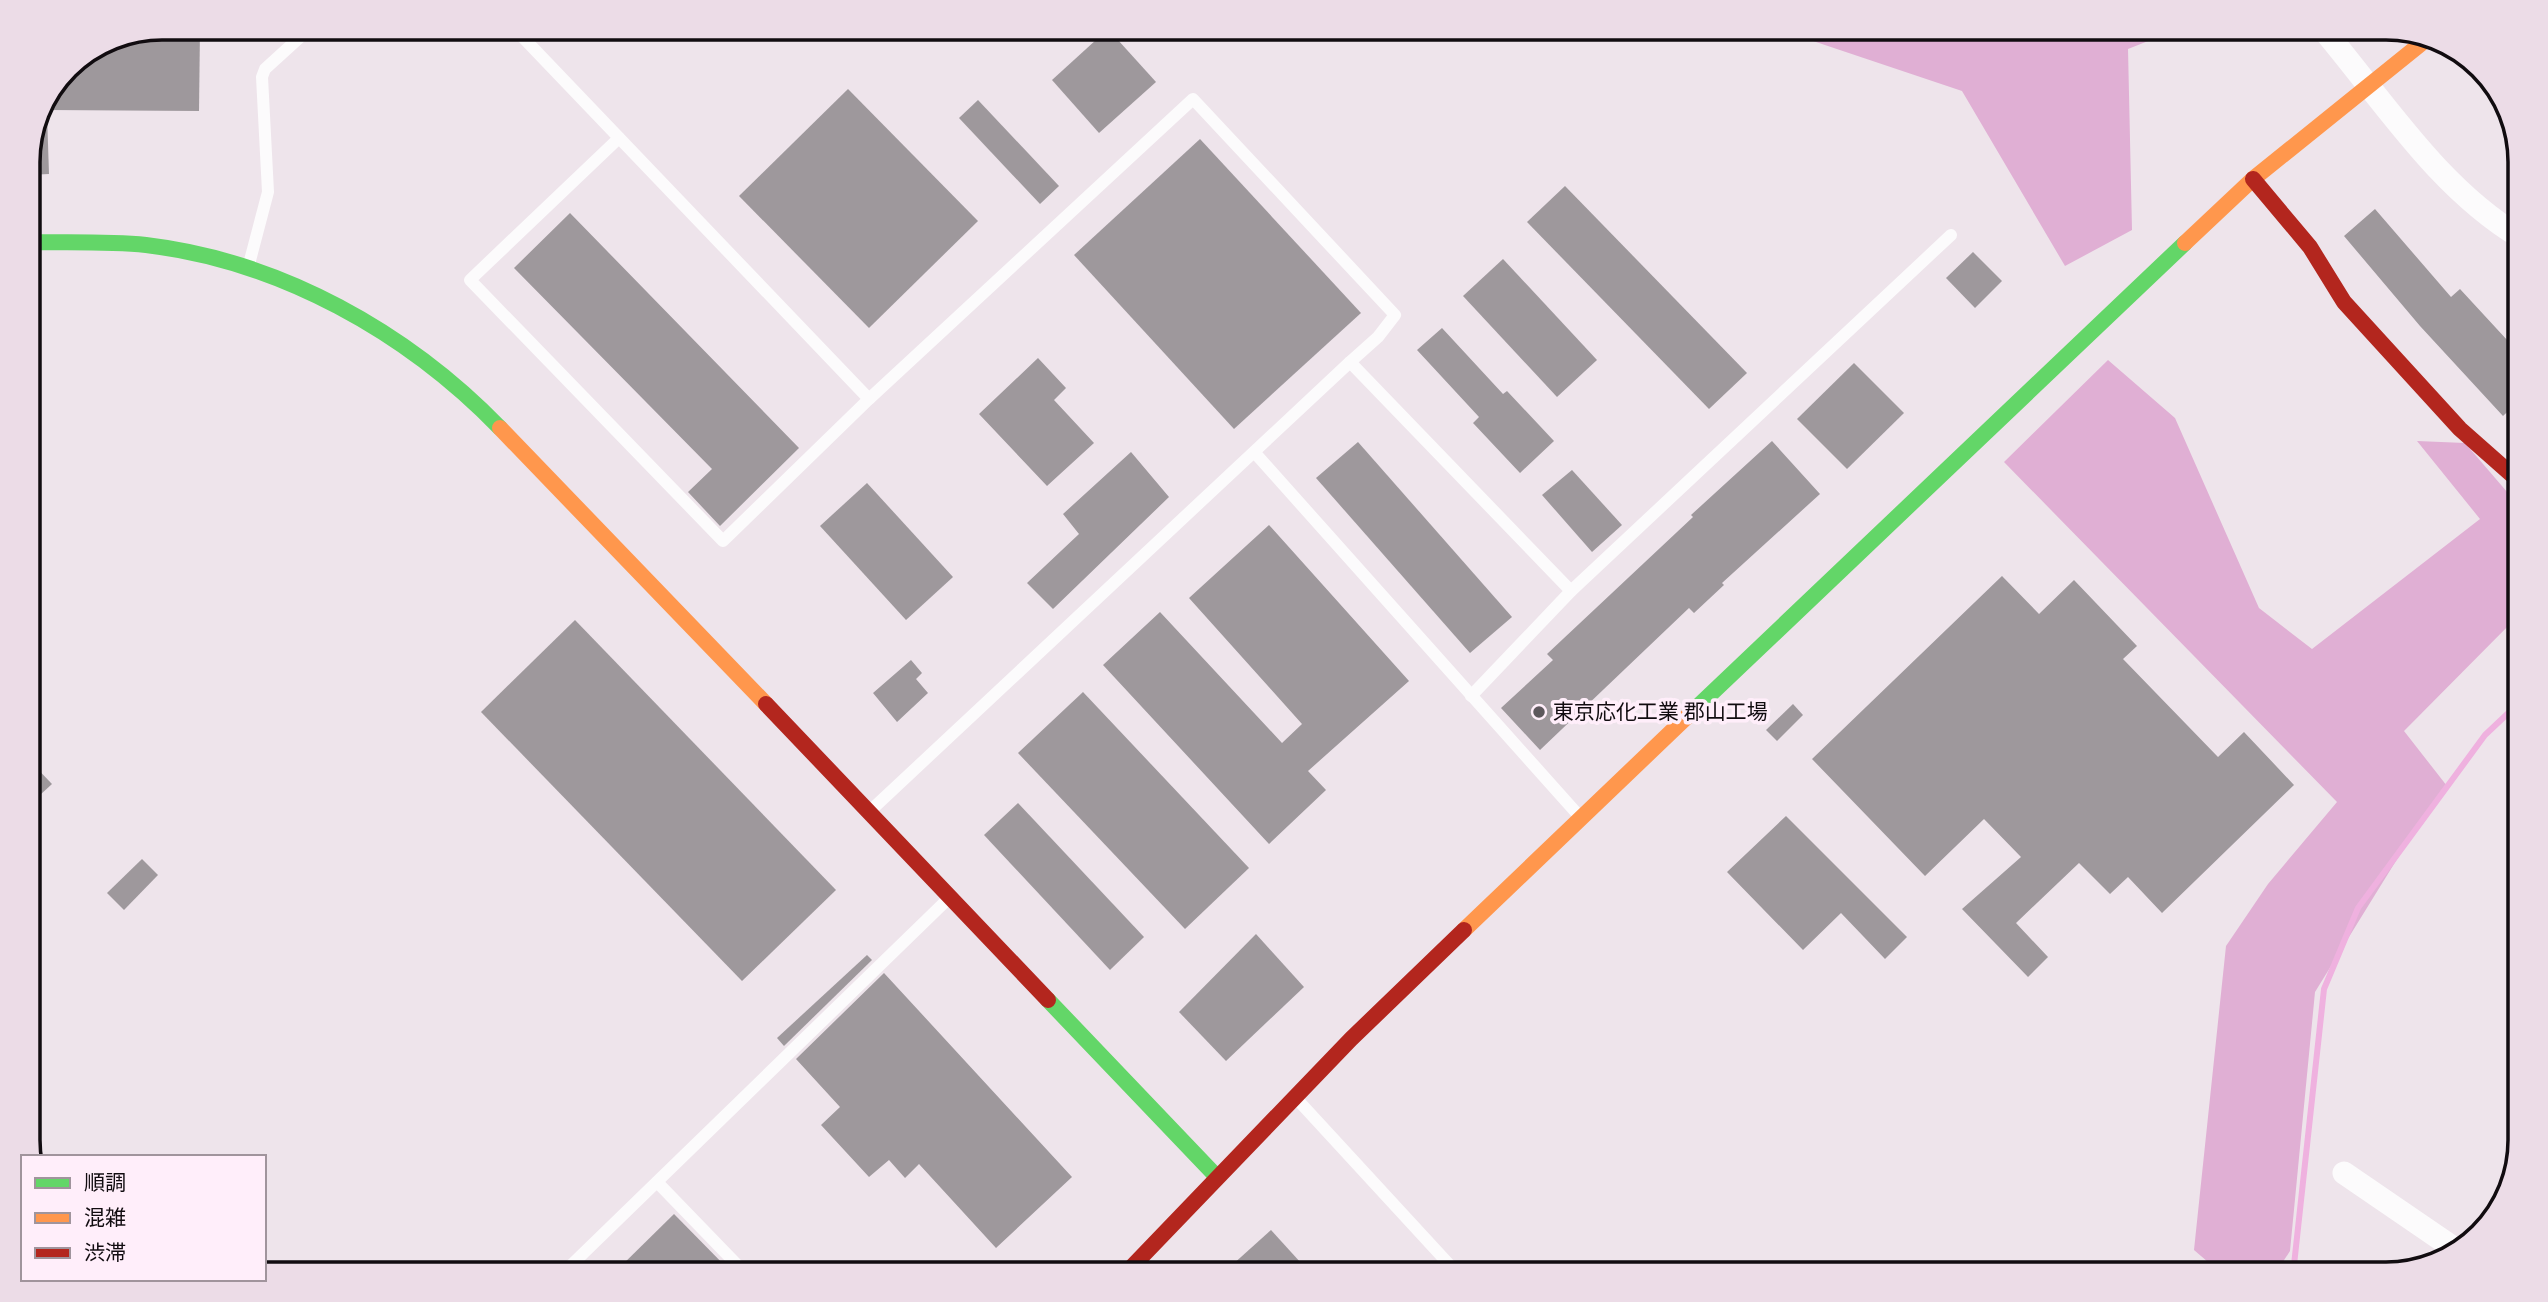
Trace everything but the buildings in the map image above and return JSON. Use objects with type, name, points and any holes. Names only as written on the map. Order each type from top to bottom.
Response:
[{"type":"street","points":[[2332,40],[2426,154],[2487,217],[2507,229]]},
{"type":"street","points":[[1136,1262],[1295,1097],[2045,374],[2253,179],[2419,46]]},
{"type":"street","points":[[2253,179],[2310,247],[2353,312],[2460,429],[2507,471]]},
{"type":"street","points":[[41,242],[145,245],[272,275],[394,338],[443,374],[515,443],[1217,1177]]},
{"type":"street","points":[[2344,1173],[2448,1244]]},
{"type":"lane","points":[[248,268],[268,191],[262,77],[265,69],[297,40]]},
{"type":"lane","points":[[525,40],[869,399]]},
{"type":"lane","points":[[619,138],[470,279],[723,541],[869,399],[1193,99],[1395,315],[1378,337],[869,812]]},
{"type":"lane","points":[[1471,696],[1571,591],[1951,234]]},
{"type":"lane","points":[[1350,362],[1571,591]]},
{"type":"lane","points":[[1255,453],[1582,819]]},
{"type":"lane","points":[[574,1262],[949,898]]},
{"type":"lane","points":[[1295,1097],[1447,1262]]},
{"type":"lane","points":[[657,1182],[734,1262]]},
{"type":"shaded area","points":[[1810,40],[2151,40],[2128,49],[2132,230],[2065,266],[1962,91]]},
{"type":"shaded area","points":[[2108,360],[2175,418],[2259,608],[2312,649],[2480,519],[2417,441],[2465,443],[2507,492],[2507,627],[2404,731],[2447,786],[2415,830],[2315,992],[2290,1251],[2283,1262],[2208,1262],[2194,1250],[2226,946],[2268,884],[2337,802],[2004,462]]},
{"type":"waterway","points":[[2294,1262],[2324,989],[2358,908],[2485,735],[2508,714]]},
{"type":"traffic: fast","points":[[41,242],[146,245],[245,267],[292,285],[338,306],[382,332],[464,393],[500,428]]},
{"type":"traffic: fast","points":[[1694,710],[2185,243]]},
{"type":"traffic: fast","points":[[1048,1000],[1217,1177]]},
{"type":"traffic: slow","points":[[2185,243],[2253,179],[2419,45]]},
{"type":"traffic: slow","points":[[500,428],[766,704]]},
{"type":"traffic: slow","points":[[1464,930],[1694,710]]},
{"type":"traffic: jam","points":[[2253,179],[2310,247],[2344,302],[2460,429],[2507,471]]},
{"type":"traffic: jam","points":[[766,704],[1048,1000]]},
{"type":"traffic: jam","points":[[1137,1262],[1351,1039],[1464,930]]},
{"type":"place","name":"東京応化工業 郡山工場","points":[[1539,712]]}]
